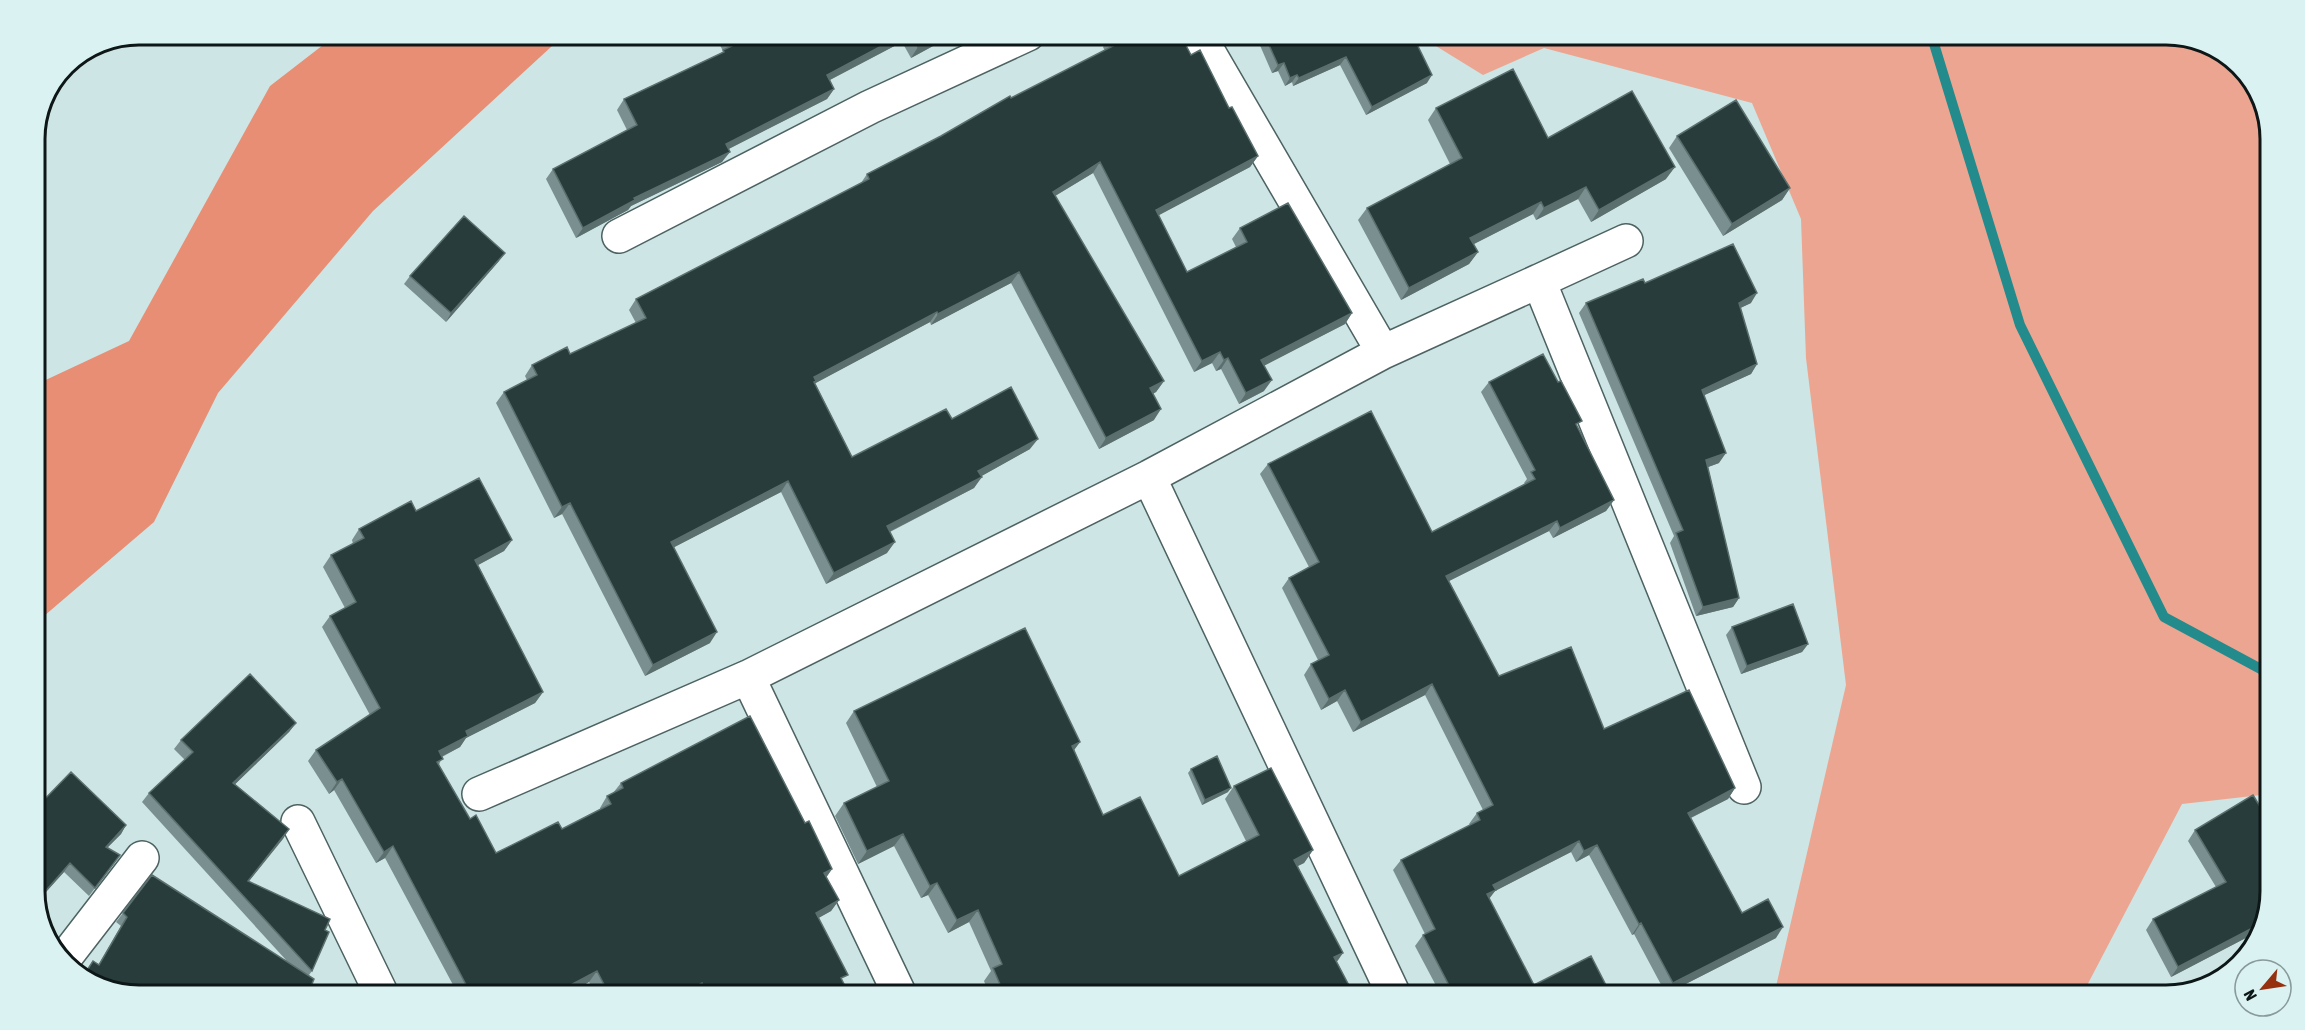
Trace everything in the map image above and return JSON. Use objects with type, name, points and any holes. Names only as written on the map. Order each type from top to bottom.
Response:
[{"type":"street","points":[[619,236],[870,107],[1004,45]]},
{"type":"street","points":[[1204,45],[1383,352]]},
{"type":"street","points":[[479,794],[748,676],[1149,477],[1383,352],[1626,241]]},
{"type":"street","points":[[1539,281],[1744,787]]},
{"type":"street","points":[[1149,477],[1389,985]]},
{"type":"street","points":[[748,676],[895,985]]},
{"type":"street","points":[[298,822],[377,985]]},
{"type":"street","points":[[69,952],[142,858]]},
{"type":"shaded area","points":[[323,45],[553,45],[373,211],[218,393],[154,522],[45,615],[45,380],[129,341],[270,86]]},
{"type":"shaded area","points":[[1434,45],[2166,45],[2202,52],[2223,64],[2241,82],[2253,103],[2260,133],[2260,795],[2182,804],[2087,985],[1776,985],[1846,685],[1806,358],[1801,219],[1752,103],[1544,48],[1483,75]]},
{"type":"building","points":[[883,45],[827,75],[834,89],[726,144],[730,152],[634,198],[635,200],[583,228],[553,169],[637,125],[624,99],[724,52],[723,50],[732,46]]},
{"type":"building","points":[[1115,45],[1186,45],[1191,55],[1200,50],[1229,108],[1232,107],[1258,156],[1156,210],[1187,272],[1247,242],[1240,228],[1288,203],[1352,313],[1261,360],[1272,380],[1246,393],[1228,358],[1224,360],[1220,352],[1202,361],[1100,162],[1053,192],[1164,381],[1150,388],[1161,409],[1106,438],[1019,272],[938,314],[937,312],[814,377],[816,381],[814,382],[852,457],[946,409],[952,419],[1011,387],[1038,439],[978,471],[982,477],[887,526],[895,542],[834,573],[788,481],[671,542],[717,632],[653,665],[570,503],[562,507],[504,392],[537,375],[532,365],[567,347],[570,354],[646,318],[636,299],[869,179],[867,174],[941,136],[1010,96],[1011,98]]},
{"type":"building","points":[[1269,45],[1417,45],[1432,75],[1372,107],[1346,57],[1299,78],[1297,75],[1290,78],[1284,63],[1278,65]]},
{"type":"building","points":[[1513,69],[1548,138],[1632,91],[1675,167],[1599,210],[1586,187],[1544,208],[1541,202],[1470,238],[1478,252],[1409,288],[1367,208],[1462,158],[1436,108]]},
{"type":"building","points":[[1736,100],[1790,188],[1732,224],[1677,136]]},
{"type":"building","points":[[464,216],[505,253],[451,313],[410,276]]},
{"type":"building","points":[[1733,244],[1757,293],[1739,303],[1757,364],[1702,390],[1726,453],[1706,460],[1739,598],[1703,607],[1676,533],[1683,530],[1586,303],[1643,279],[1645,283]]},
{"type":"building","points":[[1543,354],[1558,382],[1561,381],[1582,421],[1576,424],[1614,500],[1560,528],[1557,521],[1446,576],[1499,676],[1571,647],[1604,729],[1689,690],[1735,788],[1688,813],[1742,913],[1768,899],[1783,927],[1673,983],[1597,845],[1584,851],[1579,841],[1493,885],[1496,890],[1487,894],[1534,985],[1449,985],[1423,935],[1435,929],[1401,860],[1480,820],[1477,813],[1493,805],[1432,684],[1361,722],[1345,690],[1329,699],[1311,664],[1329,655],[1289,578],[1319,562],[1268,464],[1371,411],[1432,532],[1535,479],[1531,472],[1535,470],[1489,382]]},
{"type":"building","points":[[479,478],[512,540],[475,560],[543,692],[466,731],[468,736],[439,751],[443,759],[437,762],[470,819],[476,815],[496,853],[558,822],[562,829],[611,804],[607,796],[623,788],[621,783],[750,716],[805,823],[809,821],[832,869],[824,873],[839,900],[816,913],[848,975],[841,978],[844,985],[703,985],[702,983],[698,985],[604,985],[597,971],[571,985],[466,985],[393,846],[384,852],[342,779],[337,782],[316,750],[380,708],[330,616],[356,602],[331,555],[364,538],[359,529],[411,501],[416,511]]},
{"type":"building","points":[[1793,604],[1808,644],[1747,666],[1732,627]]},
{"type":"building","points":[[1025,628],[1080,742],[1072,746],[1103,815],[1140,797],[1179,876],[1259,835],[1234,786],[1271,768],[1313,850],[1294,860],[1343,953],[1334,957],[1349,985],[1000,985],[993,968],[1002,964],[978,910],[957,920],[937,883],[930,886],[903,834],[867,851],[844,803],[889,781],[854,711]]},
{"type":"building","points":[[250,674],[296,723],[233,783],[289,829],[248,881],[330,919],[325,930],[329,932],[312,971],[149,793],[193,752],[181,740]]},
{"type":"building","points":[[1217,756],[1231,788],[1205,800],[1191,769]]},
{"type":"building","points":[[71,772],[126,825],[106,847],[120,855],[95,888],[70,863],[45,892],[45,799]]},
{"type":"building","points":[[2253,795],[2260,807],[2258,909],[2252,928],[2178,967],[2153,919],[2226,882],[2195,830]]},
{"type":"building","points":[[152,875],[314,979],[312,985],[139,985],[103,978],[88,969],[93,961],[99,965],[127,917],[123,913]]},
{"type":"building","points":[[1591,956],[1606,985],[1534,985]]},
{"type":"waterway","points":[[1934,45],[2020,325],[2164,617],[2260,669]]}]
